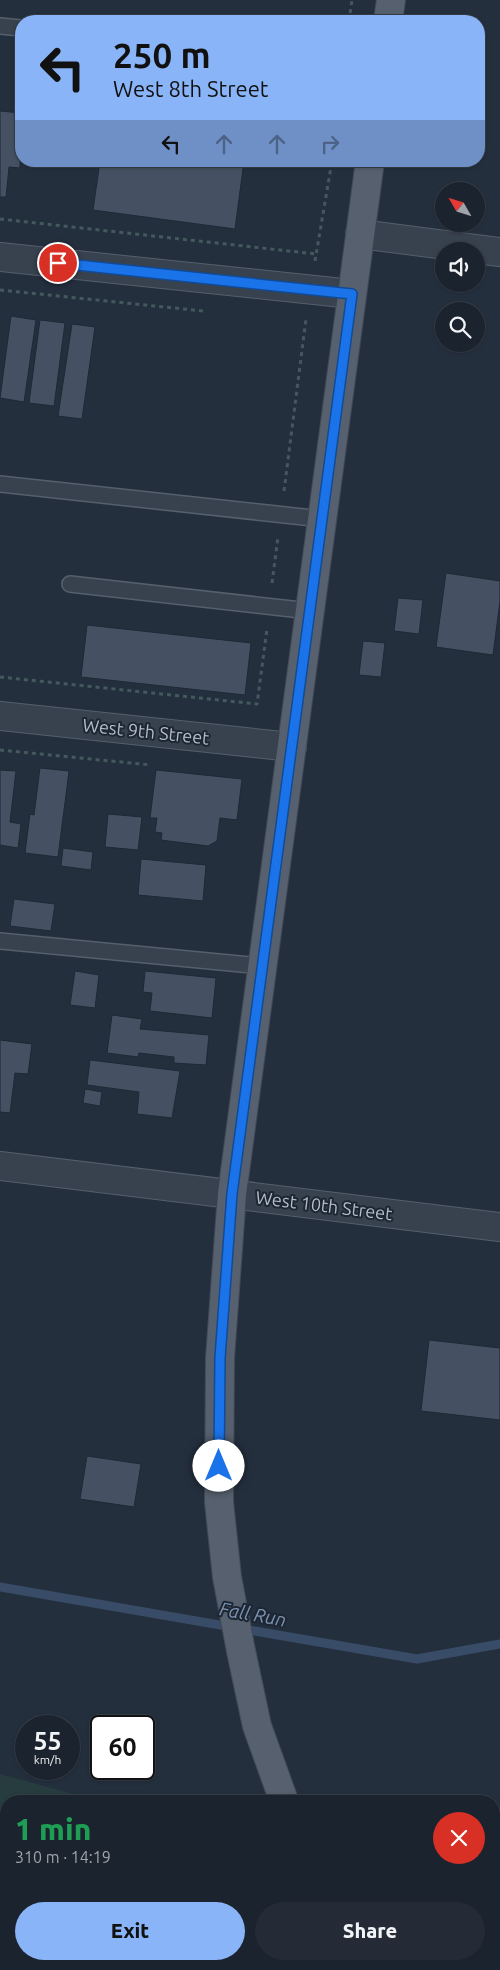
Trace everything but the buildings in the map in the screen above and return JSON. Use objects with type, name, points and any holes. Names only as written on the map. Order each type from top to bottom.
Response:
[{"type":"main road","points":[[389,15],[391,0]]},
{"type":"main road","points":[[282,1795],[257,1726],[227,1577],[219,1502],[220,1358],[232,1194],[369,167]]},
{"type":"street","points":[[360,234],[500,252]]},
{"type":"street","points":[[0,256],[352,294]]},
{"type":"street","name":"West 9th Street","points":[[0,716],[292,747]]},
{"type":"street","name":"West 10th Street","points":[[0,1166],[500,1228]]},
{"type":"lane","points":[[0,26],[15,27]]},
{"type":"lane","points":[[0,484],[322,519]]},
{"type":"lane","points":[[70,584],[310,611]]},
{"type":"lane","points":[[0,941],[262,966]]},
{"type":"path","points":[[350,15],[352,0]]},
{"type":"path","points":[[0,219],[316,254]]},
{"type":"path","points":[[0,290],[207,311]]},
{"type":"green space","points":[[0,1774],[15,1778],[15,1780],[22,1780],[77,1795],[0,1795]]},
{"type":"waterway","name":"Fall Run","points":[[0,1587],[417,1659],[500,1644]]},
{"type":"route","points":[[58,263],[352,294],[232,1194],[220,1358],[219,1466]]}]
